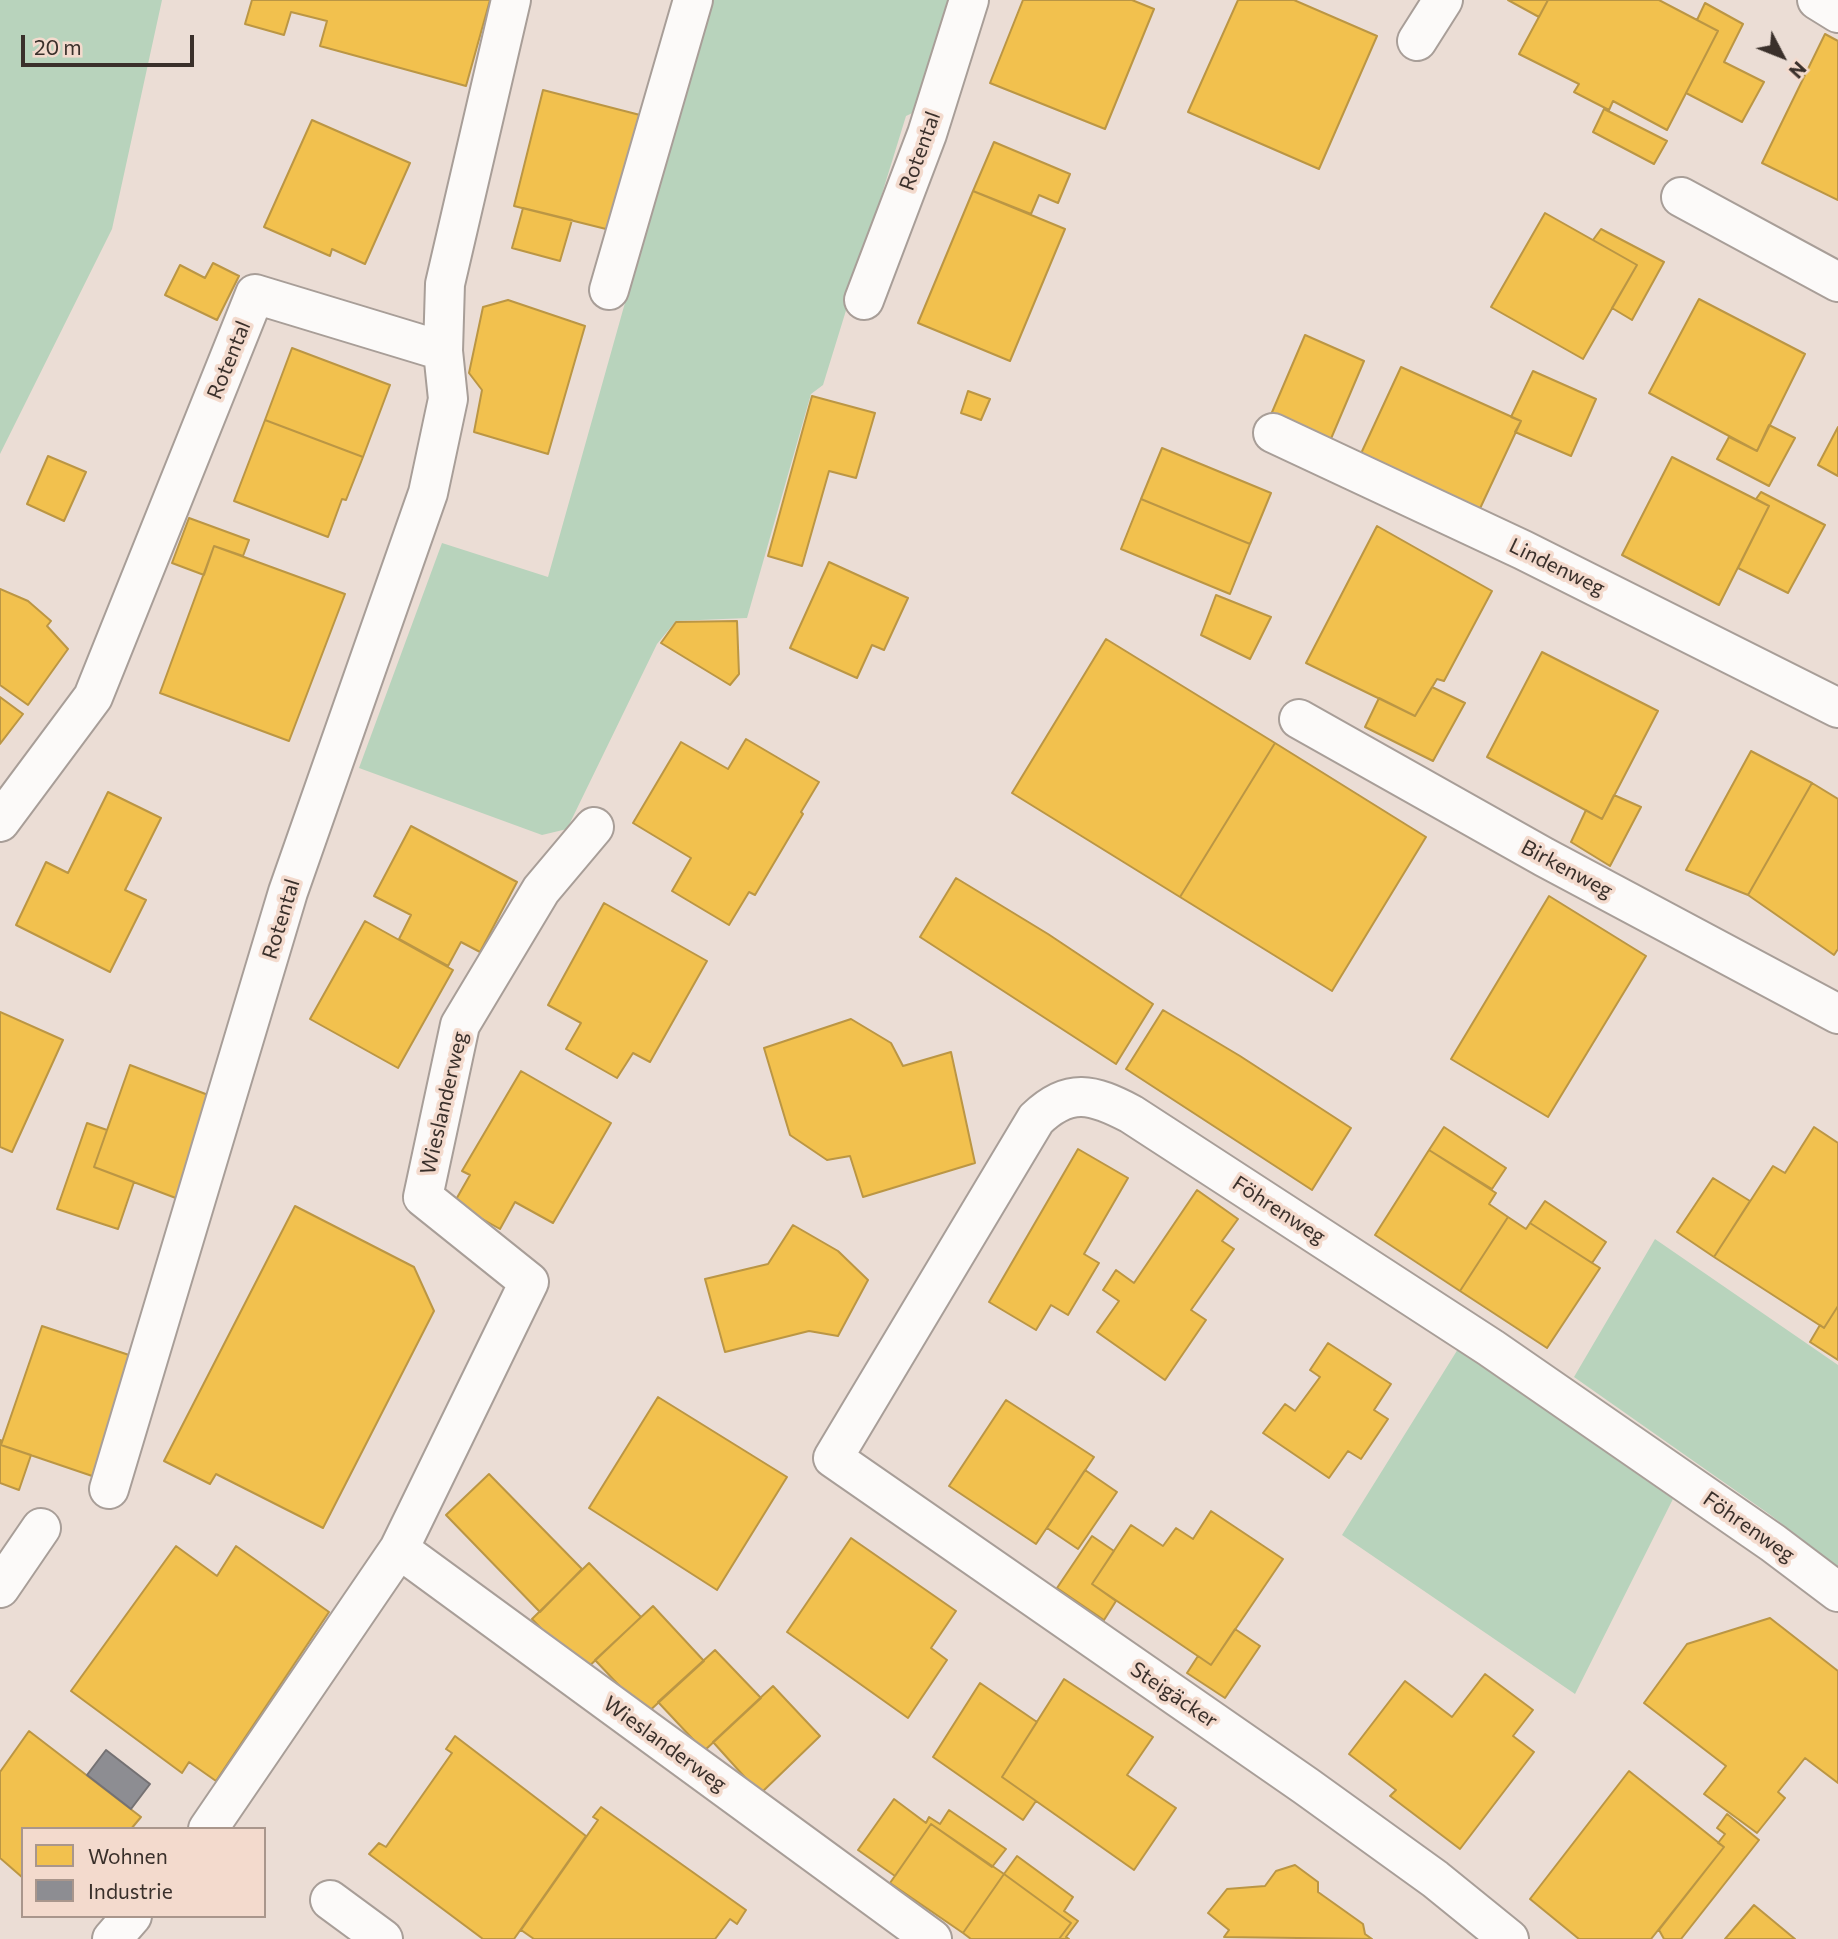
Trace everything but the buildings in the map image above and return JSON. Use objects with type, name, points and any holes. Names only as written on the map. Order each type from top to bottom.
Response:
[{"type":"street","name":"Rotental","points":[[109,1489],[288,892],[428,493],[448,399],[443,351],[445,284],[511,0]]},
{"type":"street","points":[[609,290],[693,0]]},
{"type":"street","name":"Rotental","points":[[864,300],[927,134],[969,0]]},
{"type":"street","points":[[1417,41],[1443,0]]},
{"type":"street","points":[[1817,0],[1838,13]]},
{"type":"street","points":[[1681,197],[1838,282]]},
{"type":"street","name":"Rotental","points":[[0,822],[93,697],[256,294],[443,351]]},
{"type":"street","name":"Lindenweg","points":[[1273,433],[1523,550],[1838,708]]},
{"type":"street","name":"Birkenweg","points":[[1299,719],[1544,857],[1838,1014]]},
{"type":"street","name":"Wieslanderweg","points":[[209,1827],[399,1549],[529,1282],[423,1198],[460,1025],[541,890],[594,827]]},
{"type":"street","name":"Föhrenweg","points":[[833,1458],[1028,1128],[1052,1105],[1068,1098],[1092,1098],[1131,1114],[1491,1348],[1773,1543],[1838,1592]]},
{"type":"street","name":"Steigäcker","points":[[833,1458],[1306,1786],[1435,1879],[1509,1939]]},
{"type":"street","points":[[0,1588],[41,1528]]},
{"type":"street","name":"Wieslanderweg","points":[[399,1549],[932,1939]]},
{"type":"street","points":[[330,1900],[383,1939]]},
{"type":"street","points":[[112,1939],[130,1918]]},
{"type":"green space","points":[[0,0],[162,0],[112,229],[0,454]]},
{"type":"green space","points":[[710,0],[951,0],[919,110],[906,116],[823,385],[811,394],[747,618],[676,621],[657,644],[567,829],[542,835],[359,768],[442,543],[548,577]]},
{"type":"green space","points":[[1655,1239],[1838,1365],[1838,1567],[1769,1514],[1574,1377]]},
{"type":"green space","points":[[1458,1349],[1673,1499],[1575,1694],[1342,1535]]}]
